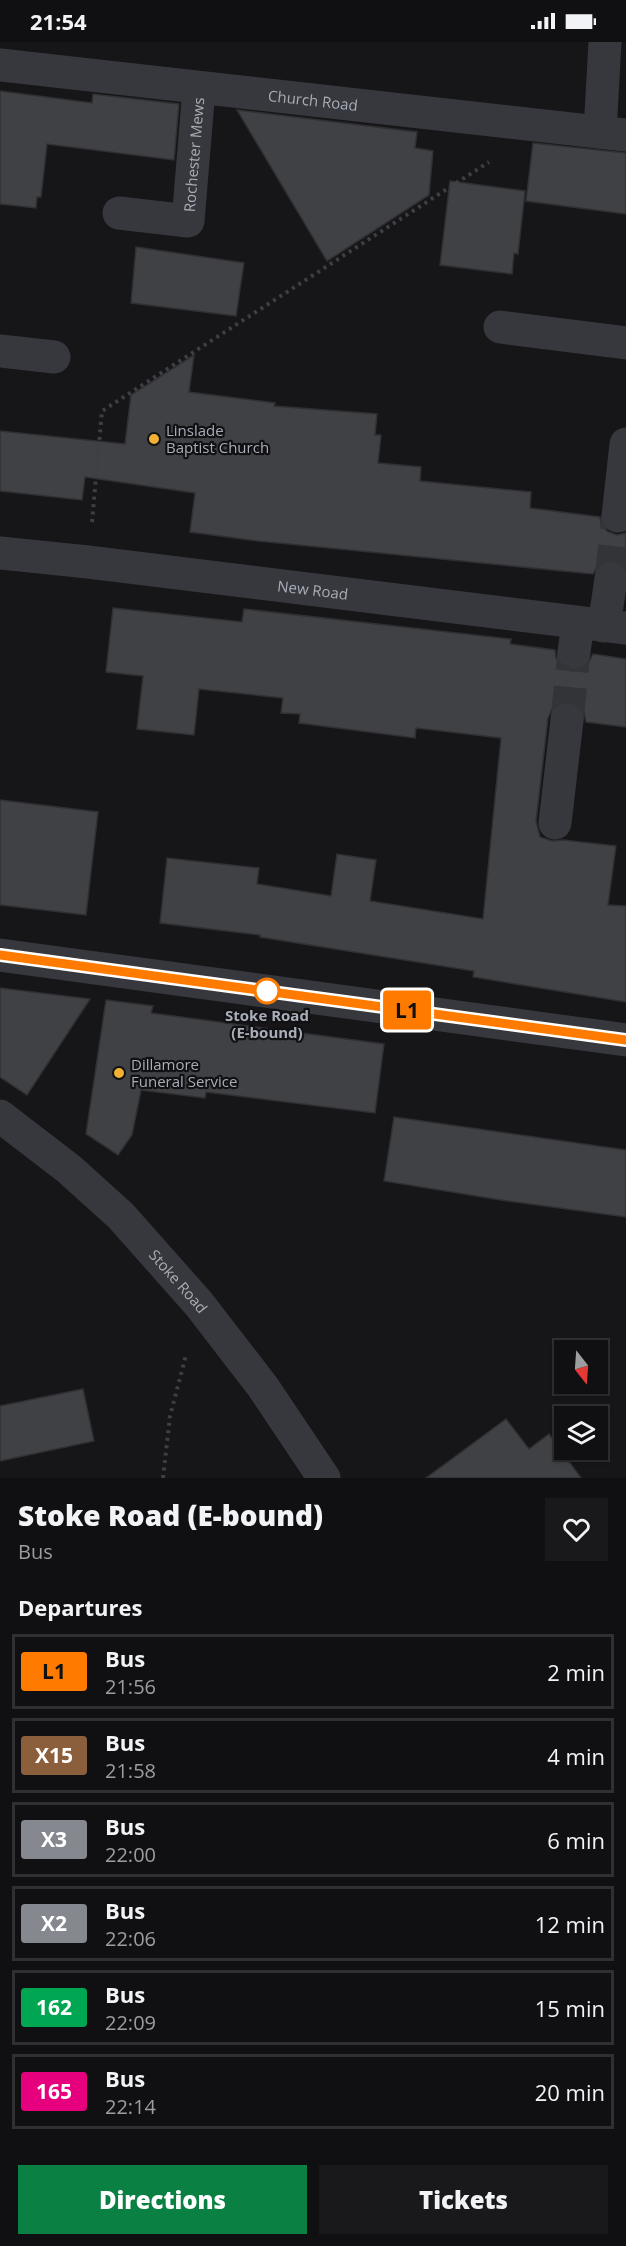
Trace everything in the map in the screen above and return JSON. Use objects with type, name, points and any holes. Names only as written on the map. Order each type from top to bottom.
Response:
[{"type":"street","points":[[605,42],[614,78],[613,134]]},
{"type":"street","name":"Church Road","points":[[0,65],[613,134]]},
{"type":"street","name":"Rochester Mews","points":[[119,213],[188,221],[200,88]]},
{"type":"street","points":[[500,327],[626,343]]},
{"type":"street","points":[[0,351],[54,357]]},
{"type":"street","points":[[618,516],[626,444]]},
{"type":"street","name":"New Road","points":[[0,553],[88,562],[596,632]]},
{"type":"street","points":[[596,632],[611,579]]},
{"type":"street","points":[[555,823],[567,720]]},
{"type":"street","points":[[0,955],[626,1040]]},
{"type":"street","name":"Stoke Road","points":[[0,1116],[69,1169],[121,1216],[199,1304],[263,1387],[324,1478]]},
{"type":"path","points":[[88,562],[102,411],[546,125]]},
{"type":"path","points":[[163,1478],[170,1416],[199,1304]]},
{"type":"building","points":[[0,91],[92,103],[93,94],[179,104],[174,160],[47,144],[41,197],[37,197],[36,208],[0,204]]},
{"type":"building","points":[[237,110],[417,132],[415,148],[433,151],[429,195],[327,261]]},
{"type":"building","points":[[533,143],[626,153],[626,214],[526,201]]},
{"type":"building","points":[[450,181],[525,191],[518,254],[514,253],[512,274],[440,265]]},
{"type":"building","points":[[136,247],[244,263],[236,316],[131,303]]},
{"type":"building","points":[[194,355],[189,392],[275,403],[274,406],[377,414],[375,435],[381,435],[378,463],[421,467],[420,481],[531,492],[530,508],[600,517],[601,524],[607,531],[617,535],[626,533],[626,569],[622,564],[605,561],[597,567],[593,574],[258,541],[190,532],[195,493],[85,477],[82,500],[0,491],[0,431],[125,444],[131,395]]},
{"type":"building","points":[[113,608],[242,622],[244,609],[511,639],[510,644],[555,650],[556,658],[562,666],[572,671],[582,669],[588,664],[593,654],[626,659],[626,727],[586,722],[584,712],[579,705],[570,702],[559,703],[552,709],[548,718],[536,821],[540,837],[552,841],[563,840],[616,846],[608,905],[626,906],[626,1002],[473,977],[474,971],[260,937],[260,935],[160,923],[167,858],[259,868],[257,884],[331,896],[337,854],[376,860],[370,901],[483,919],[501,738],[416,728],[415,738],[299,723],[300,714],[281,713],[283,698],[199,689],[194,735],[137,729],[143,676],[106,672]]},
{"type":"building","points":[[0,800],[98,812],[86,915],[0,905]]},
{"type":"building","points":[[0,988],[90,999],[27,1095],[0,1077]]},
{"type":"building","points":[[106,1000],[153,1006],[151,1013],[384,1044],[375,1113],[206,1092],[205,1098],[141,1090],[132,1135],[118,1155],[86,1134]]},
{"type":"building","points":[[394,1117],[626,1150],[626,1217],[384,1181]]},
{"type":"building","points":[[83,1389],[94,1441],[0,1461],[0,1406]]},
{"type":"building","points":[[506,1419],[529,1449],[549,1434],[554,1441],[554,1460],[568,1460],[581,1478],[426,1478]]},
{"type":"tunnel","points":[[611,579],[618,516]]},
{"type":"tunnel","points":[[567,720],[574,652]]},
{"type":"bus line","name":"L1","points":[[0,955],[626,1040]]},
{"type":"place","name":"Linslade Baptist Church","points":[[154,439]]},
{"type":"place","name":"Stoke Road (E-bound)","points":[[267,991]]},
{"type":"place","name":"Dillamore Funeral Service","points":[[119,1073]]}]
